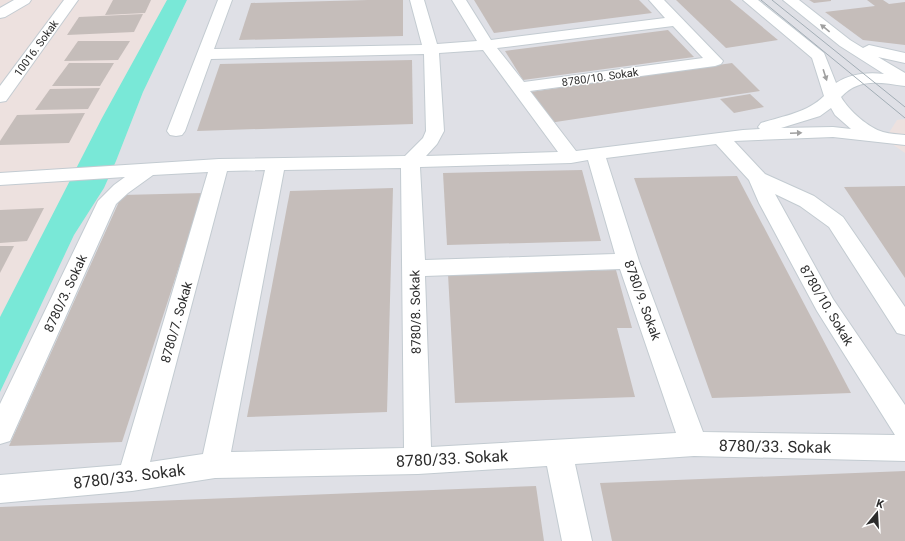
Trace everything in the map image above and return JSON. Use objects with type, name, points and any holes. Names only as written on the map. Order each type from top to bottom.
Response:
[{"type":"street","points":[[0,14],[24,0]]},
{"type":"street","name":"10016. Sokak","points":[[0,97],[8,74],[71,0]]},
{"type":"street","points":[[176,131],[225,0]]},
{"type":"street","points":[[410,162],[431,140],[435,131],[431,49],[417,0]]},
{"type":"street","points":[[459,0],[488,45],[571,157]]},
{"type":"street","name":"8780/10. Sokak","points":[[519,88],[715,61],[656,0]]},
{"type":"street","points":[[750,0],[819,56],[833,98],[841,111],[852,120],[879,137],[905,150]]},
{"type":"street","points":[[790,0],[845,43],[905,80]]},
{"type":"street","points":[[206,54],[431,49],[488,45],[675,21]]},
{"type":"street","points":[[845,43],[890,56],[905,58]]},
{"type":"street","points":[[743,135],[816,112],[833,98],[843,86],[859,79],[870,77],[905,80]]},
{"type":"street","points":[[0,179],[219,165],[410,162],[571,157],[743,135],[834,132],[905,140]]},
{"type":"street","name":"8780/10. Sokak","points":[[722,138],[758,178],[769,203],[825,305],[905,427]]},
{"type":"street","name":"8780/9. Sokak","points":[[596,155],[628,262],[694,444]]},
{"type":"street","name":"8780/8. Sokak","points":[[410,162],[418,461]]},
{"type":"street","points":[[215,465],[276,164]]},
{"type":"street","name":"8780/7. Sokak","points":[[132,478],[219,165]]},
{"type":"street","name":"8780/3. Sokak","points":[[0,432],[108,201],[138,170]]},
{"type":"street","name":"8780/10. Sokak","points":[[758,178],[807,201],[836,222],[905,326]]},
{"type":"street","points":[[414,268],[628,262]]},
{"type":"street","name":"8780/33. Sokak","points":[[0,489],[132,478],[215,465],[418,461],[694,444],[905,448]]},
{"type":"street","points":[[558,452],[577,541]]},
{"type":"shaded area","points":[[187,0],[905,0],[905,119],[897,120],[885,139],[905,153],[905,541],[0,541],[0,391],[74,235],[104,188],[143,92]]},
{"type":"water","points":[[167,0],[187,0],[143,92],[104,188],[74,235],[0,392],[0,317],[102,118]]},
{"type":"building","points":[[113,0],[151,0],[145,13],[105,15]]},
{"type":"building","points":[[403,0],[403,36],[239,40],[251,3]]},
{"type":"building","points":[[474,0],[639,0],[652,13],[494,33]]},
{"type":"building","points":[[676,0],[730,0],[778,40],[726,48]]},
{"type":"building","points":[[809,0],[831,0],[831,1],[814,3]]},
{"type":"building","points":[[867,0],[883,0],[889,4],[905,2],[905,45],[863,40],[825,12],[875,6]]},
{"type":"building","points":[[143,14],[134,32],[67,35],[79,17]]},
{"type":"building","points":[[668,30],[694,57],[523,80],[505,51]]},
{"type":"building","points":[[78,41],[130,41],[118,60],[64,61]]},
{"type":"building","points":[[412,60],[413,124],[197,131],[220,64]]},
{"type":"building","points":[[69,63],[114,63],[100,86],[52,86]]},
{"type":"building","points":[[732,63],[760,91],[549,123],[530,92]]},
{"type":"building","points":[[100,88],[88,109],[35,110],[50,89]]},
{"type":"building","points":[[750,94],[764,107],[734,113],[720,99]]},
{"type":"building","points":[[85,113],[69,143],[0,145],[0,141],[17,115]]},
{"type":"building","points":[[582,170],[601,241],[447,245],[443,173]]},
{"type":"building","points":[[737,176],[851,393],[712,398],[634,178]]},
{"type":"building","points":[[905,186],[905,278],[844,187]]},
{"type":"building","points":[[393,188],[387,412],[247,417],[290,191]]},
{"type":"building","points":[[203,193],[122,442],[9,446],[122,195]]},
{"type":"building","points":[[44,208],[27,241],[0,243],[0,210]]},
{"type":"building","points":[[0,246],[14,246],[0,273]]},
{"type":"building","points":[[616,270],[632,328],[617,328],[635,397],[455,403],[448,274]]},
{"type":"building","points":[[905,471],[905,541],[612,541],[600,483]]},
{"type":"building","points":[[536,486],[544,541],[0,541],[0,507]]},
{"type":"tram line","points":[[761,0],[905,118]]},
{"type":"tram line","points":[[772,0],[905,107]]}]
